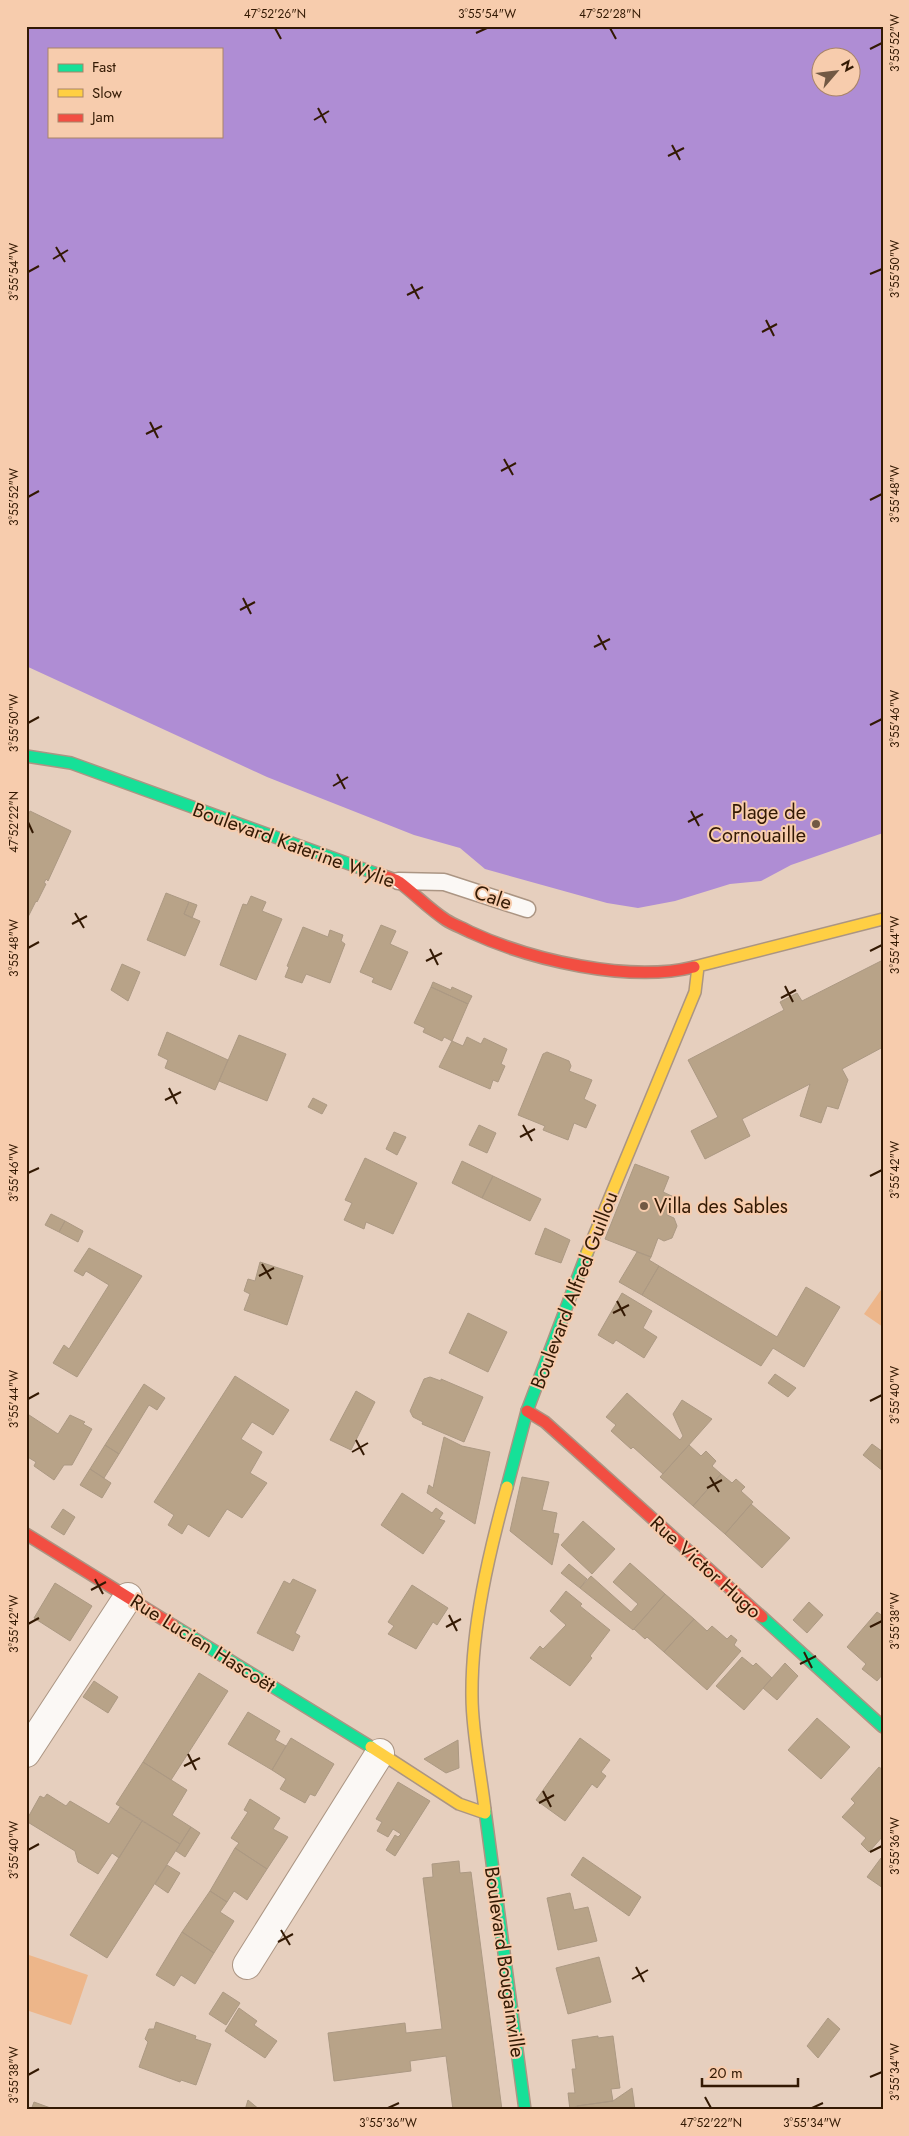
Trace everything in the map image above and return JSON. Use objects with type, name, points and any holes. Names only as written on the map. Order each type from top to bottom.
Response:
[{"type":"street","name":"Boulevard Katerine Wylie","points":[[26,756],[71,764],[397,881],[447,920],[498,945],[540,957],[592,968],[667,972],[698,967]]},
{"type":"street","points":[[698,967],[883,919]]},
{"type":"street","name":"Boulevard Alfred Guillou","points":[[485,1813],[472,1698],[474,1650],[492,1546],[527,1411],[589,1246],[695,992],[698,967]]},
{"type":"street","name":"Rue Victor Hugo","points":[[527,1411],[545,1422],[883,1727]]},
{"type":"street","name":"Rue Lucien Hascoët","points":[[26,1534],[380,1752],[459,1804],[485,1813]]},
{"type":"street","points":[[26,1753],[128,1597]]},
{"type":"street","points":[[247,1965],[380,1752]]},
{"type":"street","name":"Boulevard Bougainville","points":[[485,1813],[524,2110]]},
{"type":"lane","name":"Cale","points":[[397,881],[444,882],[527,908]]},
{"type":"shaded area","points":[[26,26],[883,26],[883,833],[791,865],[761,881],[730,884],[675,901],[638,908],[607,903],[485,869],[460,848],[414,835],[267,777],[26,666]]},
{"type":"shaded area","points":[[883,1287],[883,1327],[864,1314]]},
{"type":"shaded area","points":[[26,1954],[88,1975],[71,2025],[26,2010]]},
{"type":"building","points":[[30,811],[71,831],[48,881],[46,879],[44,883],[46,884],[26,921],[26,820]]},
{"type":"building","points":[[166,893],[189,902],[184,914],[200,921],[185,956],[147,940]]},
{"type":"building","points":[[251,896],[266,902],[262,911],[282,919],[256,980],[220,965],[243,904],[247,905]]},
{"type":"building","points":[[189,902],[197,905],[192,918],[184,914]]},
{"type":"building","points":[[381,925],[396,931],[390,944],[408,952],[391,990],[372,982],[374,978],[360,972]]},
{"type":"building","points":[[303,927],[328,937],[330,930],[343,935],[341,941],[345,944],[330,983],[306,974],[302,983],[285,977],[289,967],[287,966]]},
{"type":"building","points":[[881,961],[883,965],[883,1047],[842,1069],[848,1080],[838,1109],[827,1106],[821,1123],[800,1116],[810,1084],[742,1119],[750,1136],[705,1159],[691,1131],[718,1117],[688,1060],[784,1010],[780,1002],[797,993],[802,1001]]},
{"type":"building","points":[[122,964],[140,972],[128,1001],[111,990]]},
{"type":"building","points":[[433,982],[451,990],[452,987],[472,996],[468,1004],[431,987]]},
{"type":"building","points":[[431,987],[468,1004],[452,1041],[444,1037],[442,1041],[423,1032],[425,1028],[414,1023]]},
{"type":"building","points":[[167,1032],[228,1060],[215,1090],[165,1068],[168,1060],[158,1055]]},
{"type":"building","points":[[239,1035],[286,1054],[267,1101],[219,1081]]},
{"type":"building","points":[[467,1037],[481,1044],[484,1038],[507,1049],[501,1064],[505,1066],[498,1082],[493,1080],[490,1089],[439,1067],[452,1041],[463,1046]]},
{"type":"building","points":[[547,1052],[569,1061],[571,1066],[569,1071],[592,1080],[584,1099],[596,1105],[586,1128],[574,1123],[568,1140],[543,1130],[545,1126],[518,1115],[543,1054]]},
{"type":"building","points":[[313,1098],[327,1105],[322,1114],[308,1107]]},
{"type":"building","points":[[479,1125],[496,1133],[487,1153],[469,1145]]},
{"type":"building","points":[[394,1132],[406,1137],[397,1155],[386,1149]]},
{"type":"building","points":[[365,1158],[417,1183],[393,1234],[366,1222],[364,1229],[344,1220],[352,1203],[345,1200]]},
{"type":"building","points":[[462,1161],[493,1176],[482,1198],[452,1183]]},
{"type":"building","name":"Villa des Sables","points":[[635,1164],[669,1177],[663,1192],[674,1197],[667,1215],[674,1218],[677,1226],[672,1238],[664,1241],[658,1238],[651,1257],[605,1239]]},
{"type":"building","points":[[493,1176],[541,1199],[530,1221],[482,1198]]},
{"type":"building","points":[[51,1214],[65,1221],[59,1232],[45,1225]]},
{"type":"building","points":[[65,1221],[83,1231],[78,1242],[59,1232]]},
{"type":"building","points":[[545,1228],[570,1240],[561,1263],[535,1254]]},
{"type":"building","points":[[89,1248],[142,1276],[77,1377],[53,1363],[64,1345],[69,1349],[109,1285],[86,1271],[83,1276],[74,1271]]},
{"type":"building","points":[[637,1252],[651,1257],[649,1260],[659,1266],[642,1295],[619,1282]]},
{"type":"building","points":[[260,1262],[303,1276],[287,1325],[244,1310],[250,1294],[244,1291],[248,1279],[255,1281]]},
{"type":"building","points":[[659,1266],[777,1337],[806,1287],[840,1307],[804,1367],[773,1348],[761,1366],[642,1295]]},
{"type":"building","points":[[622,1293],[652,1311],[643,1328],[657,1337],[644,1358],[616,1340],[613,1344],[598,1335]]},
{"type":"building","points":[[468,1313],[507,1332],[488,1372],[449,1353]]},
{"type":"building","points":[[775,1374],[796,1388],[788,1397],[768,1383]]},
{"type":"building","points":[[235,1376],[289,1410],[273,1435],[252,1422],[241,1439],[262,1452],[250,1473],[267,1483],[242,1518],[227,1509],[209,1537],[188,1524],[182,1534],[168,1525],[174,1515],[154,1502]]},
{"type":"building","points":[[430,1377],[441,1381],[441,1379],[483,1397],[464,1442],[422,1424],[423,1422],[413,1417],[410,1411],[424,1379]]},
{"type":"building","points":[[144,1384],[165,1398],[157,1410],[149,1405],[119,1454],[105,1445]]},
{"type":"building","points":[[356,1391],[375,1402],[351,1450],[330,1440]]},
{"type":"building","points":[[627,1393],[680,1440],[683,1436],[673,1414],[682,1400],[712,1419],[663,1474],[633,1447],[631,1449],[611,1431],[616,1425],[606,1417]]},
{"type":"building","points":[[26,1413],[58,1434],[70,1415],[85,1422],[83,1424],[92,1429],[72,1465],[64,1465],[54,1480],[34,1466],[36,1462],[26,1456]]},
{"type":"building","points":[[444,1437],[462,1446],[490,1452],[475,1524],[427,1493],[429,1485],[433,1488]]},
{"type":"building","points":[[872,1444],[883,1452],[883,1471],[863,1455]]},
{"type":"building","points":[[105,1445],[119,1454],[104,1478],[90,1469]]},
{"type":"building","points":[[689,1445],[701,1456],[706,1451],[716,1461],[712,1466],[721,1474],[693,1506],[660,1477]]},
{"type":"building","points":[[90,1469],[111,1483],[102,1498],[80,1485]]},
{"type":"building","points":[[721,1474],[732,1483],[736,1479],[745,1487],[741,1491],[753,1502],[725,1534],[693,1506]]},
{"type":"building","points":[[522,1477],[549,1482],[542,1510],[557,1513],[553,1533],[559,1534],[552,1565],[510,1531]]},
{"type":"building","points":[[402,1493],[432,1513],[436,1508],[443,1513],[439,1519],[445,1521],[423,1554],[381,1525]]},
{"type":"building","points":[[751,1504],[790,1538],[762,1568],[725,1534]]},
{"type":"building","points":[[63,1509],[75,1517],[64,1535],[51,1527]]},
{"type":"building","points":[[583,1521],[615,1549],[592,1574],[561,1545]]},
{"type":"building","points":[[630,1563],[665,1594],[633,1630],[580,1588],[591,1576],[631,1612],[638,1604],[613,1582]]},
{"type":"building","points":[[569,1564],[587,1579],[580,1588],[561,1573]]},
{"type":"building","points":[[293,1579],[316,1590],[295,1633],[300,1636],[293,1651],[257,1633],[284,1581],[290,1584]]},
{"type":"building","points":[[55,1583],[92,1606],[70,1641],[34,1618]]},
{"type":"building","points":[[412,1585],[448,1608],[437,1625],[433,1622],[416,1649],[388,1634],[394,1626],[388,1622]]},
{"type":"building","points":[[566,1591],[582,1604],[580,1606],[610,1630],[590,1656],[592,1658],[570,1686],[530,1658],[540,1646],[543,1649],[566,1625],[550,1611]]},
{"type":"building","points":[[665,1594],[694,1619],[664,1652],[647,1637],[645,1639],[634,1629]]},
{"type":"building","points":[[809,1602],[823,1615],[807,1633],[793,1620]]},
{"type":"building","points":[[877,1612],[883,1616],[883,1674],[877,1681],[862,1669],[866,1664],[847,1647]]},
{"type":"building","points":[[694,1619],[707,1631],[712,1626],[727,1639],[731,1635],[737,1640],[734,1645],[741,1651],[707,1690],[664,1652]]},
{"type":"building","points":[[742,1657],[753,1666],[756,1663],[772,1678],[744,1710],[716,1686]]},
{"type":"building","points":[[785,1663],[798,1676],[777,1700],[763,1688]]},
{"type":"building","points":[[199,1673],[228,1691],[171,1780],[143,1762]]},
{"type":"building","points":[[94,1681],[118,1697],[108,1713],[83,1697]]},
{"type":"building","points":[[248,1712],[280,1731],[275,1740],[286,1746],[272,1770],[228,1744]]},
{"type":"building","points":[[817,1718],[850,1747],[821,1779],[788,1750]]},
{"type":"building","points":[[291,1738],[334,1764],[315,1796],[310,1794],[305,1803],[280,1789],[286,1779],[272,1770]]},
{"type":"building","points":[[580,1738],[610,1760],[601,1772],[606,1776],[597,1788],[592,1784],[565,1821],[536,1800]]},
{"type":"building","points":[[458,1740],[459,1768],[446,1773],[424,1759]]},
{"type":"building","points":[[143,1762],[187,1790],[172,1815],[191,1827],[180,1844],[116,1804]]},
{"type":"building","points":[[879,1767],[883,1770],[883,1836],[869,1852],[861,1844],[866,1838],[842,1817],[855,1803],[851,1799]]},
{"type":"building","points":[[398,1782],[430,1801],[395,1856],[386,1850],[395,1835],[398,1837],[401,1834],[393,1829],[388,1837],[377,1831],[382,1822],[376,1819]]},
{"type":"building","points":[[47,1794],[66,1806],[70,1801],[109,1824],[120,1807],[142,1821],[119,1858],[112,1853],[98,1874],[78,1862],[75,1851],[26,1821],[40,1796],[44,1798]]},
{"type":"building","points":[[250,1799],[280,1818],[273,1829],[288,1837],[267,1869],[235,1848],[239,1843],[231,1838],[248,1812],[244,1810]]},
{"type":"building","points":[[142,1821],[180,1844],[107,1958],[70,1935]]},
{"type":"building","points":[[191,1827],[200,1833],[185,1857],[176,1851]]},
{"type":"building","points":[[235,1848],[267,1869],[247,1900],[234,1891],[227,1902],[210,1891]]},
{"type":"building","points":[[583,1857],[641,1897],[629,1916],[571,1875]]},
{"type":"building","points":[[881,1858],[883,1859],[883,1888],[867,1877]]},
{"type":"building","points":[[459,1861],[460,1873],[471,1872],[502,2110],[453,2110],[446,2056],[410,2061],[411,2071],[334,2081],[328,2033],[405,2023],[406,2033],[442,2029],[423,1878],[433,1877],[432,1864]]},
{"type":"building","points":[[167,1865],[180,1873],[168,1893],[155,1884]]},
{"type":"building","points":[[210,1891],[227,1902],[220,1912],[234,1921],[214,1953],[182,1932]]},
{"type":"building","points":[[570,1893],[574,1910],[588,1907],[597,1941],[558,1950],[547,1898]]},
{"type":"building","points":[[182,1932],[214,1953],[195,1984],[181,1975],[174,1986],[156,1975]]},
{"type":"building","points":[[599,1957],[611,2002],[568,2014],[556,1968]]},
{"type":"building","points":[[223,1992],[240,2003],[226,2025],[209,2014]]},
{"type":"building","points":[[239,2008],[257,2021],[254,2025],[277,2041],[265,2058],[225,2031]]},
{"type":"building","points":[[828,2018],[840,2029],[818,2058],[807,2046]]},
{"type":"building","points":[[156,2022],[196,2036],[195,2039],[211,2044],[196,2085],[181,2080],[180,2082],[139,2067],[148,2042],[145,2039],[149,2029],[154,2029]]},
{"type":"building","points":[[598,2036],[598,2038],[613,2036],[620,2088],[611,2089],[613,2101],[577,2106],[570,2110],[568,2093],[575,2093],[572,2069],[576,2069],[572,2040]]},
{"type":"building","points":[[632,2088],[635,2110],[578,2110],[577,2106],[613,2101]]},
{"type":"building","points":[[248,2100],[260,2110],[245,2110]]},
{"type":"building","points":[[34,2102],[56,2110],[31,2110]]},
{"type":"traffic: fast","points":[[26,756],[71,763],[377,874]]},
{"type":"traffic: fast","points":[[507,1487],[527,1411],[587,1253]]},
{"type":"traffic: fast","points":[[762,1617],[883,1727]]},
{"type":"traffic: fast","points":[[174,1626],[371,1747]]},
{"type":"traffic: fast","points":[[485,1810],[525,2110]]},
{"type":"traffic: slow","points":[[694,967],[883,919]]},
{"type":"traffic: slow","points":[[587,1253],[695,992],[698,967]]},
{"type":"traffic: slow","points":[[485,1810],[473,1724],[472,1671],[482,1591],[507,1487]]},
{"type":"traffic: slow","points":[[371,1747],[459,1804],[485,1813]]},
{"type":"traffic: jam","points":[[377,874],[399,882],[449,922],[521,952],[550,960],[610,970],[640,972],[668,971],[694,967]]},
{"type":"traffic: jam","points":[[527,1411],[545,1422],[762,1617]]},
{"type":"traffic: jam","points":[[26,1534],[174,1626]]},
{"type":"place","name":"Plage de Cornouaille","points":[[816,824]]},
{"type":"place","name":"Villa des Sables","points":[[644,1206]]}]
